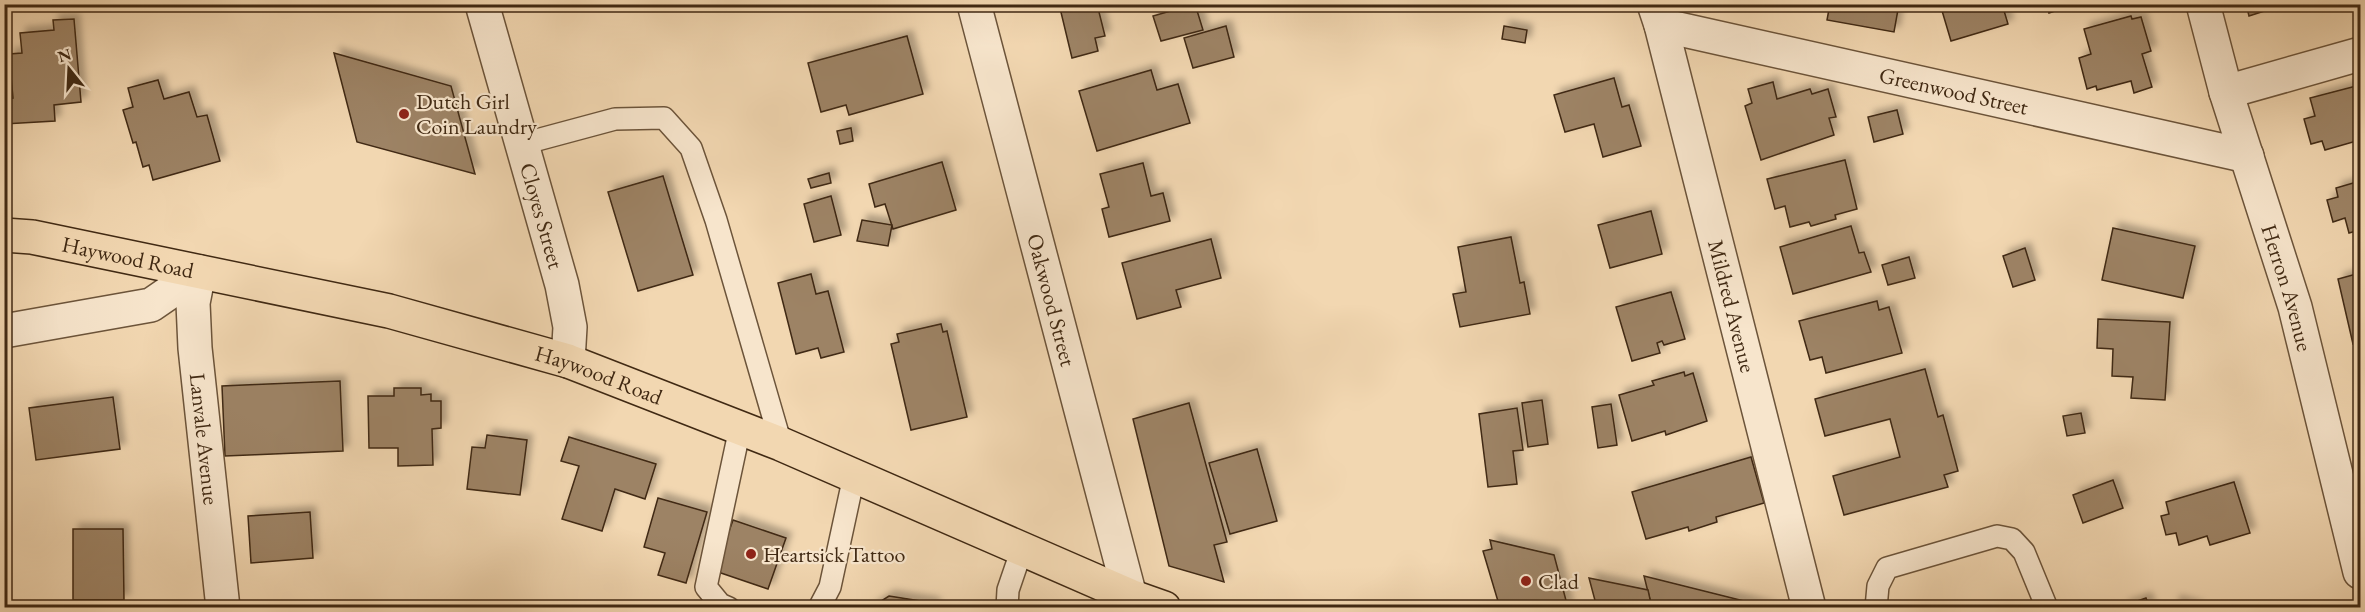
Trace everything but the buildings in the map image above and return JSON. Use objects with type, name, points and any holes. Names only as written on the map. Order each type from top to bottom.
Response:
[{"type":"main road","name":"Haywood Road","points":[[4,234],[32,237],[389,311],[568,361],[781,444],[1130,596],[1164,608]]},
{"type":"street","name":"Cloyes Street","points":[[482,4],[562,285],[570,327],[568,361]]},
{"type":"street","name":"Oakwood Street","points":[[974,4],[1130,596]]},
{"type":"street","name":"Herron Avenue","points":[[2203,4],[2226,92],[2295,307],[2361,572]]},
{"type":"street","name":"Greenwood Street","points":[[1658,15],[2247,156]]},
{"type":"street","name":"Mildred Avenue","points":[[1658,15],[1815,606]]},
{"type":"street","points":[[2226,92],[2361,54]]},
{"type":"street","points":[[4,331],[151,305],[199,272]]},
{"type":"street","name":"Lanvale Avenue","points":[[199,272],[194,303],[195,348],[223,608]]},
{"type":"lane","points":[[522,144],[615,119],[664,118],[691,148],[716,220],[781,444]]},
{"type":"lane","points":[[729,608],[720,604],[705,586],[740,428]]},
{"type":"lane","points":[[819,608],[830,587],[854,476]]},
{"type":"lane","points":[[1876,608],[1878,586],[1887,568],[1997,536],[2012,538],[2024,552],[2047,608]]},
{"type":"lane","points":[[1007,608],[1008,590],[1022,549]]},
{"type":"place","name":"Dutch Girl Coin Laundry","points":[[404,114]]},
{"type":"place","name":"Heartsick Tattoo","points":[[751,554]]},
{"type":"place","name":"Clad","points":[[1526,581]]}]
